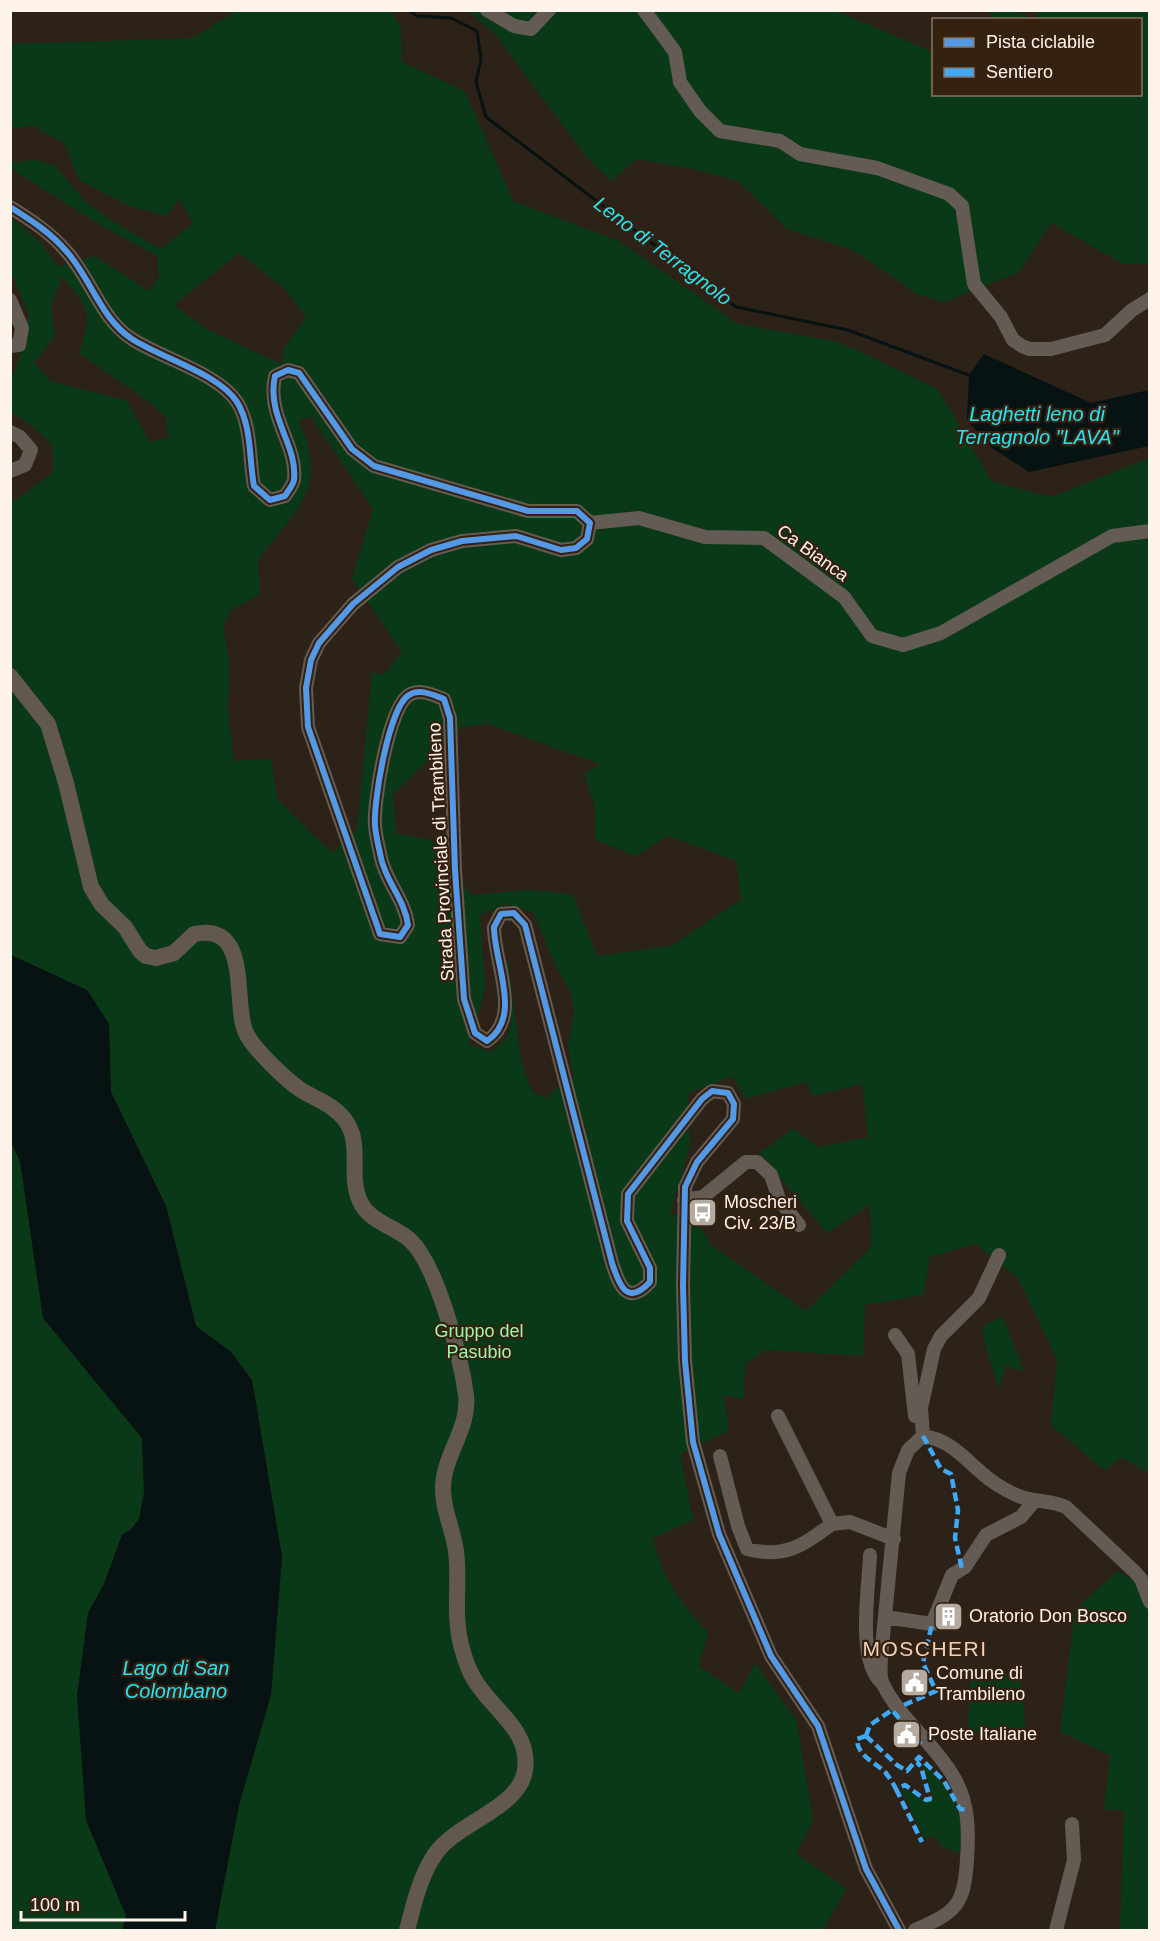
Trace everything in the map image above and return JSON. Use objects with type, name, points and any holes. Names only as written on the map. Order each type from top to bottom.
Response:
[{"type":"main road","points":[[10,676],[48,724],[66,783],[91,887],[102,905],[125,927],[140,951],[146,956],[156,958],[174,953],[194,934],[212,933],[221,938],[235,958],[244,1031],[254,1045],[300,1089],[328,1103],[344,1118],[355,1137],[356,1193],[363,1209],[410,1240],[426,1259],[437,1285],[466,1396],[466,1416],[447,1462],[443,1488],[456,1555],[455,1611],[461,1645],[473,1679],[507,1717],[521,1743],[526,1767],[520,1789],[437,1851],[420,1884],[407,1930]]},
{"type":"street","points":[[487,10],[514,26],[531,29],[549,10]]},
{"type":"street","points":[[644,10],[675,52],[680,82],[700,111],[720,131],[780,141],[800,154],[877,168],[949,194],[962,206],[974,284],[1001,317],[1013,340],[1022,346],[1029,349],[1051,349],[1105,335],[1132,310],[1149,299]]},
{"type":"street","points":[[10,207],[39,225],[68,253],[104,309],[130,338],[219,385],[236,401],[246,422],[254,486],[270,501],[285,496],[294,481],[292,459],[274,410],[274,376],[288,370],[298,373],[352,449],[374,466],[528,511],[577,511],[590,523]]},
{"type":"street","points":[[10,300],[22,328],[19,345],[10,346]]},
{"type":"street","points":[[10,432],[20,437],[31,450],[25,465],[10,471]]},
{"type":"street","name":"Ca Bianca","points":[[590,523],[639,518],[705,537],[764,538],[844,597],[872,636],[903,645],[942,633],[1112,536],[1149,531]]},
{"type":"street","name":"Strada Provinciale di Trambileno","points":[[590,523],[587,539],[576,548],[561,550],[516,536],[462,541],[431,550],[398,567],[353,604],[319,643],[311,660],[306,687],[308,727],[380,934],[400,937],[408,926],[406,912],[381,862],[375,825],[376,797],[386,747],[399,707],[408,695],[424,691],[444,699],[450,718],[455,870],[464,999],[475,1033],[487,1041],[497,1035],[506,1018],[494,927],[501,914],[514,913],[525,926],[612,1263],[619,1286],[626,1292],[644,1289],[650,1282],[650,1268],[627,1221],[628,1194],[702,1099],[712,1090],[728,1093],[734,1104],[733,1119],[697,1162],[685,1187],[685,1361],[693,1442],[718,1534],[771,1656],[818,1726],[866,1869],[899,1930]]},
{"type":"street","points":[[684,1200],[703,1197],[746,1162],[757,1162],[771,1175],[779,1199],[799,1225]]},
{"type":"street","points":[[882,1683],[880,1657],[894,1539],[899,1473],[908,1450],[922,1433],[921,1408],[934,1349],[941,1336],[979,1298],[999,1255]]},
{"type":"street","points":[[895,1335],[908,1354],[915,1419],[922,1433],[938,1438],[958,1451],[995,1484],[1024,1498],[1053,1502],[1066,1508],[1135,1572],[1141,1579],[1149,1602]]},
{"type":"street","points":[[778,1416],[832,1524]]},
{"type":"street","points":[[720,1455],[738,1526],[747,1549],[757,1552],[795,1550],[832,1524],[850,1522],[894,1539]]},
{"type":"street","points":[[885,1617],[932,1624],[952,1575],[966,1567],[986,1535],[1021,1517],[1035,1500]]},
{"type":"street","points":[[870,1555],[866,1652],[872,1672],[954,1776],[967,1810],[969,1828],[965,1891],[958,1905],[946,1917],[915,1930]]},
{"type":"street","points":[[1056,1930],[1074,1860],[1072,1824]]},
{"type":"green space","name":"Gruppo del Pasubio","points":[[236,11],[391,11],[401,28],[402,62],[465,91],[513,201],[619,241],[738,324],[839,342],[938,389],[991,481],[1051,497],[1149,458],[1149,1473],[1121,1457],[1105,1471],[1051,1425],[1057,1360],[1018,1278],[976,1244],[930,1257],[923,1295],[865,1305],[863,1356],[766,1350],[745,1364],[744,1399],[723,1395],[729,1430],[680,1454],[693,1520],[653,1538],[661,1564],[673,1589],[689,1612],[708,1632],[699,1666],[739,1694],[755,1663],[796,1719],[813,1820],[796,1854],[846,1888],[823,1930],[215,1930],[239,1805],[271,1695],[282,1557],[252,1380],[231,1352],[196,1326],[166,1206],[111,1092],[109,1024],[87,990],[10,955],[11,497],[15,501],[53,472],[52,444],[11,412],[11,380],[20,355],[29,314],[11,272],[11,217],[39,241],[59,267],[94,256],[149,291],[159,277],[157,256],[95,222],[18,173],[11,167],[11,162],[37,160],[55,166],[86,202],[115,223],[161,249],[193,223],[179,199],[166,216],[129,206],[79,180],[64,143],[33,126],[11,128],[10,44],[193,38]],"holes":[[[239,253],[284,288],[306,317],[284,348],[281,364],[206,329],[174,305]],[[62,277],[78,296],[86,311],[86,328],[79,353],[166,417],[168,438],[150,442],[127,401],[50,381],[34,363],[55,335],[51,307]],[[311,417],[373,509],[352,579],[402,652],[384,674],[372,673],[357,829],[332,853],[277,799],[271,759],[234,761],[228,713],[229,662],[223,626],[231,610],[260,594],[258,560],[296,512],[310,481],[311,464],[307,443],[298,420]],[[488,724],[600,764],[584,774],[595,808],[595,840],[636,856],[668,836],[736,861],[741,900],[671,946],[597,956],[573,894],[527,890],[471,895],[433,841],[396,833],[393,794],[462,727]],[[506,904],[533,912],[555,965],[571,992],[574,1012],[568,1044],[573,1079],[551,1092],[547,1099],[532,1091],[521,1062],[508,962],[504,963],[511,1023],[507,1037],[491,1052],[468,1044],[481,1006],[485,984],[480,915]],[[732,1076],[745,1099],[806,1082],[813,1096],[862,1084],[868,1137],[819,1147],[793,1129],[759,1153],[827,1233],[870,1205],[871,1247],[806,1311],[711,1245],[694,1216],[670,1214],[690,1146],[688,1093]]]},
{"type":"green space","points":[[468,11],[836,11],[932,52],[932,96],[1142,96],[1142,18],[1035,18],[1038,11],[1149,11],[1149,264],[1123,264],[1051,223],[1019,272],[944,302],[917,294],[853,250],[787,229],[738,181],[692,169],[637,159],[611,181],[586,157],[495,34]]},
{"type":"green space","points":[[986,11],[1018,11],[1028,18],[995,18]]},
{"type":"green space","points":[[10,1142],[20,1161],[43,1318],[142,1438],[144,1493],[139,1519],[122,1535],[104,1584],[88,1613],[86,1820],[126,1916],[122,1930],[11,1930]]},
{"type":"green space","points":[[1003,1317],[1024,1372],[1006,1365],[999,1389],[982,1335],[985,1324]]},
{"type":"green space","points":[[1118,1571],[1149,1592],[1149,1930],[1120,1930],[1124,1810],[1104,1810],[1110,1755],[1060,1732],[1075,1609]]},
{"type":"green space","points":[[976,1669],[1020,1676],[1026,1730],[968,1733],[970,1679],[975,1680]]},
{"type":"green space","points":[[922,1763],[942,1784],[955,1803],[961,1825],[962,1854],[941,1846],[935,1836],[924,1839],[902,1790],[905,1789],[927,1802],[934,1799]]},
{"type":"water","name":"Laghetti leno di Terragnolo \"LAVA\"","points":[[984,354],[1091,403],[1149,390],[1149,446],[1029,472],[992,448],[967,420],[969,375]]},
{"type":"water","name":"Lago di San Colombano","points":[[11,955],[87,990],[109,1024],[111,1092],[166,1206],[196,1326],[231,1352],[252,1380],[282,1557],[271,1695],[239,1805],[215,1930],[122,1930],[126,1916],[86,1820],[77,1696],[88,1613],[104,1584],[122,1535],[139,1519],[144,1493],[142,1438],[43,1318],[20,1161],[11,1142],[10,1037],[13,1029],[10,1028]]},
{"type":"waterway","name":"Leno di Terragnolo","points":[[409,10],[417,16],[451,18],[477,31],[481,59],[476,82],[486,117],[736,307],[848,330],[971,376]]},
{"type":"marked path","points":[[923,1436],[941,1469],[951,1474],[958,1510],[955,1538],[962,1569]]},
{"type":"marked path","points":[[904,1705],[936,1691],[923,1663],[932,1624]]},
{"type":"marked path","points":[[866,1736],[870,1725],[892,1710],[921,1744]]},
{"type":"marked path","points":[[866,1736],[857,1739],[860,1750],[885,1772],[896,1789],[905,1785],[926,1800],[930,1799],[921,1767],[917,1762]]},
{"type":"marked path","points":[[866,1736],[897,1765],[907,1771],[919,1757],[944,1781],[960,1809],[967,1810]]},
{"type":"marked path","points":[[896,1789],[922,1842]]},
{"type":"cycle path","points":[[10,207],[61,245],[83,274],[104,310],[121,331],[144,346],[203,374],[228,392],[237,402],[245,422],[254,486],[270,500],[285,496],[294,480],[294,467],[278,418],[273,391],[275,376],[288,370],[299,373],[352,449],[374,466],[528,511],[577,511],[590,523],[587,539],[576,548],[561,550],[516,536],[462,541],[431,550],[398,567],[353,604],[319,643],[311,660],[306,688],[308,727],[380,934],[400,937],[408,925],[406,916],[383,867],[375,830],[380,777],[389,735],[402,703],[409,695],[418,692],[444,699],[450,718],[455,870],[464,999],[475,1033],[487,1041],[498,1031],[505,1004],[494,927],[501,914],[514,913],[525,925],[612,1263],[621,1285],[630,1293],[635,1293],[650,1282],[650,1268],[627,1221],[628,1194],[702,1099],[712,1091],[728,1093],[734,1104],[733,1119],[697,1162],[685,1187],[683,1286],[685,1361],[693,1442],[719,1534],[771,1656],[818,1726],[866,1869],[899,1930]]},
{"type":"place","name":"Moscheri Civ. 23/B","points":[[703,1212]]},
{"type":"place","name":"Oratorio Don Bosco","points":[[948,1616]]},
{"type":"place","name":"Comune di Trambileno","points":[[915,1683]]},
{"type":"place","name":"Poste Italiane","points":[[907,1734]]},
{"type":"district","name":"MOSCHERI","points":[[925,1648]]}]
